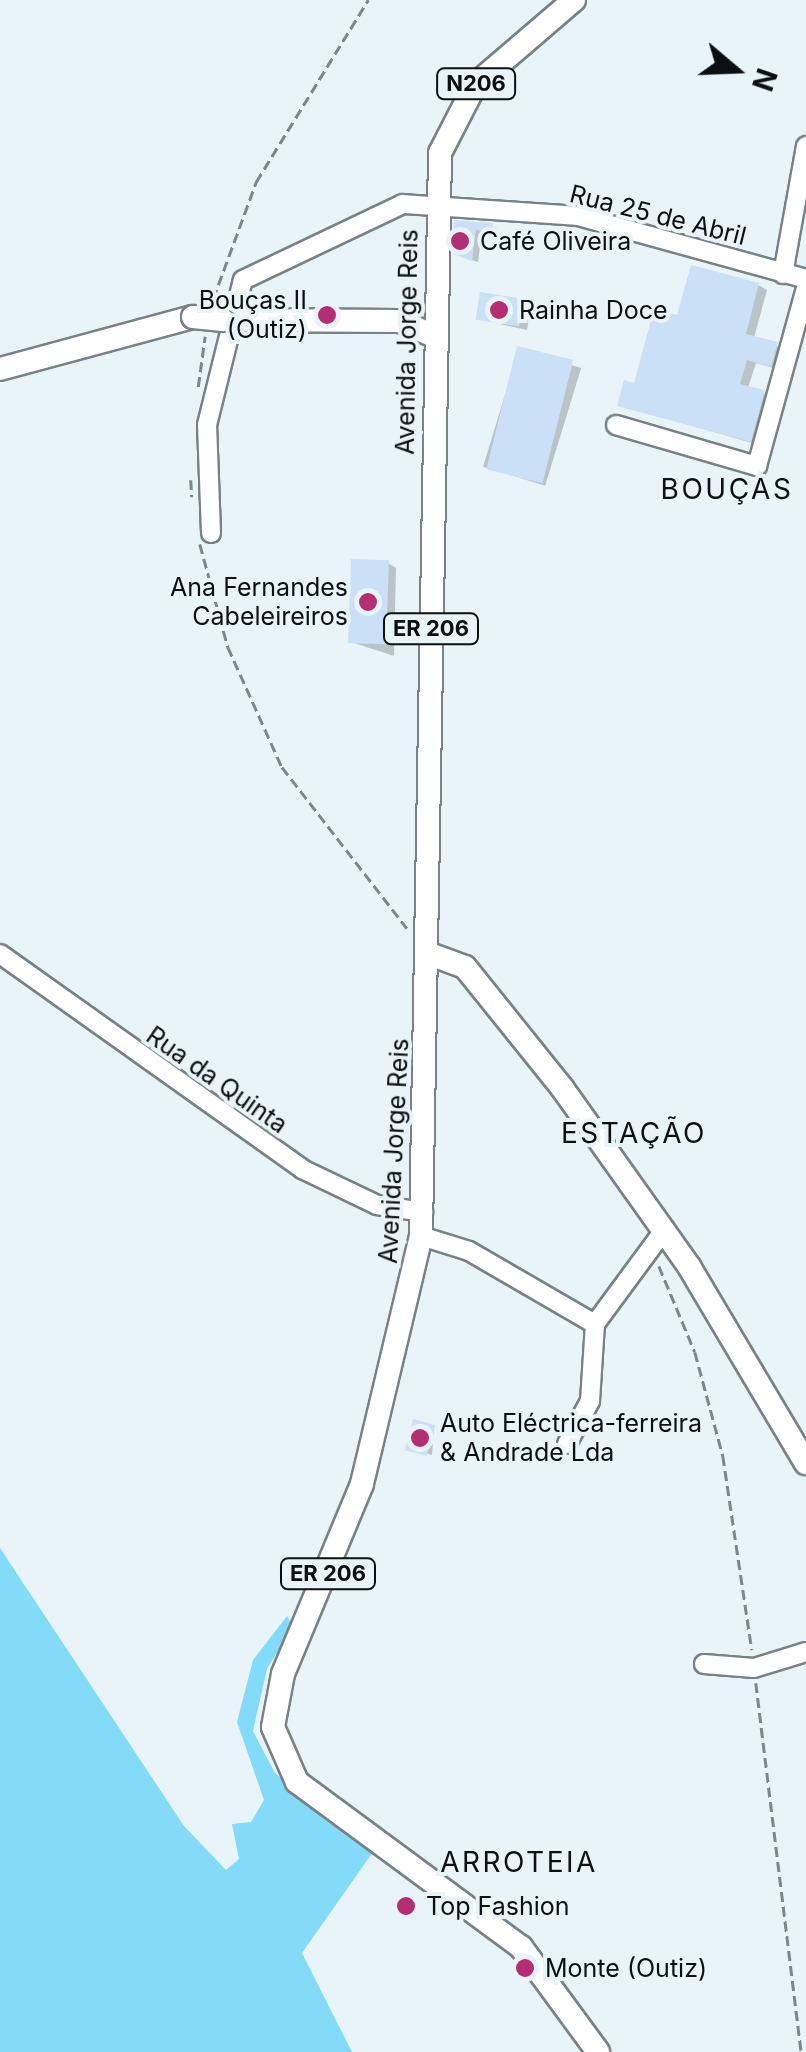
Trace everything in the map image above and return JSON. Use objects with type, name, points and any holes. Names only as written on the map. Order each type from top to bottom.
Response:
[{"type":"main road","name":"N206","points":[[436,202],[443,142],[462,103],[574,0]]},
{"type":"main road","name":"Avenida Jorge Reis","points":[[436,202],[422,1224],[362,1484],[283,1674],[274,1735],[297,1782],[534,1958],[598,2052]]},
{"type":"main road","points":[[400,322],[434,304]]},
{"type":"main road","points":[[0,369],[193,316],[400,322],[434,336]]},
{"type":"main road","points":[[427,952],[465,968],[664,1229],[806,1463]]},
{"type":"street","points":[[784,274],[806,146]]},
{"type":"street","name":"Rua 25 de Abril","points":[[211,532],[206,425],[229,320],[253,270],[403,204],[436,202],[578,216],[806,278]]},
{"type":"street","points":[[616,425],[757,466],[806,288]]},
{"type":"street","name":"Rua da Quinta","points":[[0,954],[302,1169],[422,1224],[596,1324]]},
{"type":"street","points":[[566,1444],[590,1401],[596,1324],[664,1229]]},
{"type":"street","points":[[704,1664],[754,1668],[806,1652]]},
{"type":"shaded area","points":[[0,1548],[184,1826],[226,1870],[239,1859],[232,1824],[251,1822],[264,1800],[237,1722],[253,1660],[287,1616],[293,1626],[267,1669],[253,1731],[275,1773],[373,1852],[302,1953],[352,2052],[0,2052]]},
{"type":"building","points":[[454,220],[493,223],[492,232],[476,230],[472,261],[453,254]]},
{"type":"building","points":[[691,265],[759,283],[746,334],[778,342],[771,367],[747,360],[740,384],[765,390],[751,442],[617,406],[624,380],[634,383],[654,309],[677,315]]},
{"type":"building","name":"Rainha Doce","points":[[480,292],[523,299],[519,327],[476,320]]},
{"type":"building","points":[[517,346],[573,360],[543,483],[486,469]]},
{"type":"building","name":"Ana Fernandes Cabeleireiros","points":[[351,559],[389,560],[386,644],[348,643]]},
{"type":"building","name":"Auto Eléctrica-ferreira & Andrade Lda","points":[[413,1419],[435,1425],[427,1456],[405,1450]]},
{"type":"place","name":"Café Oliveira","points":[[460,241]]},
{"type":"place","name":"Rainha Doce","points":[[499,310]]},
{"type":"place","name":"Bouças II (Outiz)","points":[[327,315]]},
{"type":"place","name":"Ana Fernandes Cabeleireiros","points":[[368,602]]},
{"type":"place","name":"Auto Eléctrica-ferreira & Andrade Lda","points":[[420,1438]]},
{"type":"place","name":"Top Fashion","points":[[406,1906]]},
{"type":"place","name":"Monte (Outiz)","points":[[525,1968]]},
{"type":"district","name":"BOUÇAS","points":[[727,489]]},
{"type":"district","name":"ESTAÇÃO","points":[[634,1133]]},
{"type":"district","name":"ARROTEIA","points":[[519,1862]]}]
